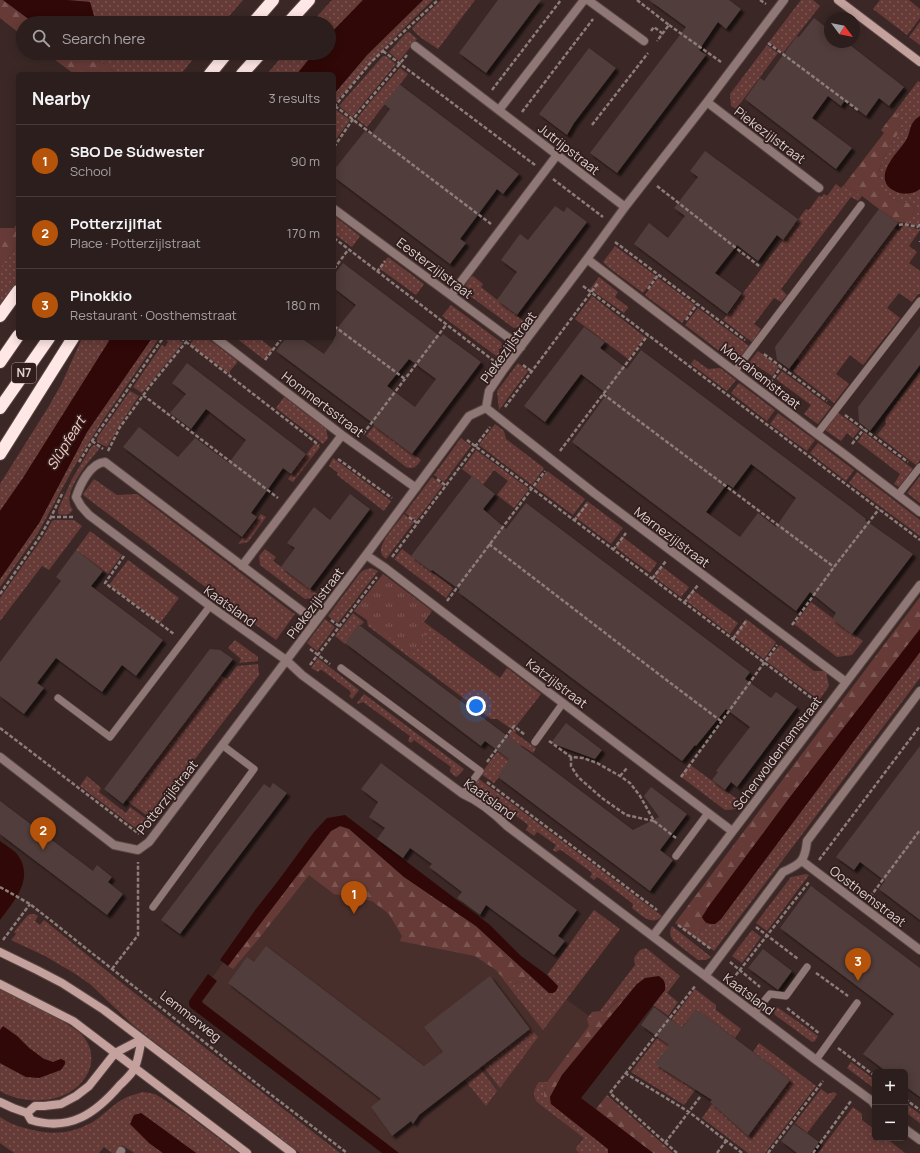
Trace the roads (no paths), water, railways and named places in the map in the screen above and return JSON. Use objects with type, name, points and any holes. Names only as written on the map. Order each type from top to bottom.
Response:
[{"type":"highway","points":[[259,16],[273,0]]},
{"type":"highway","points":[[294,16],[309,0]]},
{"type":"highway","points":[[212,72],[221,60]]},
{"type":"highway","points":[[244,72],[255,60]]},
{"type":"highway","points":[[0,316],[16,294]]},
{"type":"highway","name":"N7","points":[[0,362],[16,339]]},
{"type":"highway","name":"N7","points":[[0,408],[48,340]]},
{"type":"highway","name":"N7","points":[[0,454],[72,340]]},
{"type":"main road","points":[[838,0],[920,62]]},
{"type":"main road","points":[[1,952],[62,983],[104,1010],[292,1153]]},
{"type":"main road","points":[[0,984],[73,1021],[247,1153]]},
{"type":"main road","points":[[27,1112],[34,1106],[61,1104],[82,1092],[89,1086],[115,1053],[142,1039]]},
{"type":"main road","points":[[0,1102],[27,1112],[31,1120],[45,1123],[60,1123],[78,1119],[94,1111],[108,1099],[135,1068],[142,1039]]},
{"type":"street","points":[[499,110],[584,0]]},
{"type":"street","points":[[588,0],[644,41]]},
{"type":"street","name":"Piekezijlstraat","points":[[286,660],[469,416],[486,408],[489,391],[504,369],[625,206],[707,102],[784,0]]},
{"type":"street","name":"Jutrijpstraat","points":[[415,46],[625,206]]},
{"type":"street","name":"Piekezijlstraat","points":[[707,102],[819,188]]},
{"type":"street","points":[[451,295],[557,155]]},
{"type":"street","name":"Eesterzijlstraat","points":[[336,210],[521,347]]},
{"type":"street","name":"Morrahemstraat","points":[[587,259],[920,512]]},
{"type":"street","name":"Hommertsstraat","points":[[219,340],[355,444],[416,488]]},
{"type":"street","name":"Marnezijlstraat","points":[[486,408],[672,553],[846,682]]},
{"type":"street","points":[[242,566],[342,434]]},
{"type":"street","name":"Kaatsland","points":[[315,621],[104,462],[100,462],[94,466],[83,481],[76,497],[81,506],[89,515],[210,606],[286,660],[302,675],[463,794],[470,797],[501,820],[872,1101]]},
{"type":"street","name":"Katzijlstraat","points":[[366,555],[384,567],[732,831]]},
{"type":"street","name":"Scherwolderhemstraat","points":[[653,936],[920,585]]},
{"type":"street","name":"Potterzijlstraat","points":[[0,757],[114,845],[138,850],[149,842],[286,660]]},
{"type":"street","points":[[706,976],[783,872],[793,868],[802,861],[806,852],[807,841],[920,691]]},
{"type":"street","name":"Oosthemstraat","points":[[802,861],[920,950]]},
{"type":"street","points":[[908,1130],[920,1140]]},
{"type":"lane","points":[[736,372],[861,205]]},
{"type":"lane","points":[[817,434],[920,301]]},
{"type":"lane","points":[[898,495],[920,467]]},
{"type":"lane","points":[[58,698],[110,737],[210,606]]},
{"type":"lane","points":[[341,668],[480,771],[463,794]]},
{"type":"lane","points":[[535,742],[563,703]]},
{"type":"lane","points":[[153,907],[254,769],[222,745]]},
{"type":"lane","points":[[676,856],[708,813]]},
{"type":"lane","points":[[754,1013],[770,994],[786,996],[807,967]]},
{"type":"lane","points":[[816,1060],[857,1003]]},
{"type":"water","points":[[3,0],[66,0],[90,2],[94,16],[25,16]]},
{"type":"water","points":[[363,0],[423,0],[367,55],[336,92],[336,72],[299,72],[308,60],[336,60],[336,28]]},
{"type":"water","points":[[920,116],[920,189],[906,194],[900,193],[889,188],[885,180],[885,174],[890,162],[905,142],[913,122]]},
{"type":"water","name":"Slûpfeart","points":[[151,340],[87,432],[39,523],[0,579],[0,511],[23,478],[109,341]]},
{"type":"water","points":[[920,629],[920,652],[721,919],[715,924],[706,922],[702,917],[709,906],[787,801]]},
{"type":"water","points":[[345,815],[490,925],[521,956],[547,975],[558,986],[556,991],[549,993],[476,926],[404,877],[349,829],[340,826],[331,831],[228,966],[220,960],[314,832],[327,818]]},
{"type":"water","points":[[0,841],[17,854],[22,863],[24,872],[21,888],[17,897],[0,920]]},
{"type":"water","points":[[208,974],[217,981],[202,1001],[203,1003],[399,1153],[382,1153],[191,1008],[189,1001]]},
{"type":"water","points":[[659,976],[664,982],[665,990],[581,1098],[653,1153],[608,1153],[608,1149],[551,1104],[550,1097],[562,1075],[637,984],[645,978]]},
{"type":"water","points":[[3,1026],[44,1059],[53,1062],[61,1059],[65,1061],[65,1064],[61,1070],[39,1078],[26,1077],[0,1063],[0,1030]]},
{"type":"water","points":[[141,1113],[196,1153],[163,1153],[149,1143],[130,1124],[134,1115]]},
{"type":"place","name":"Potterzijlflat","points":[[43,850]]},
{"type":"place","name":"SBO De Súdwester","points":[[354,914]]},
{"type":"place","name":"Pinokkio","points":[[858,981]]}]
